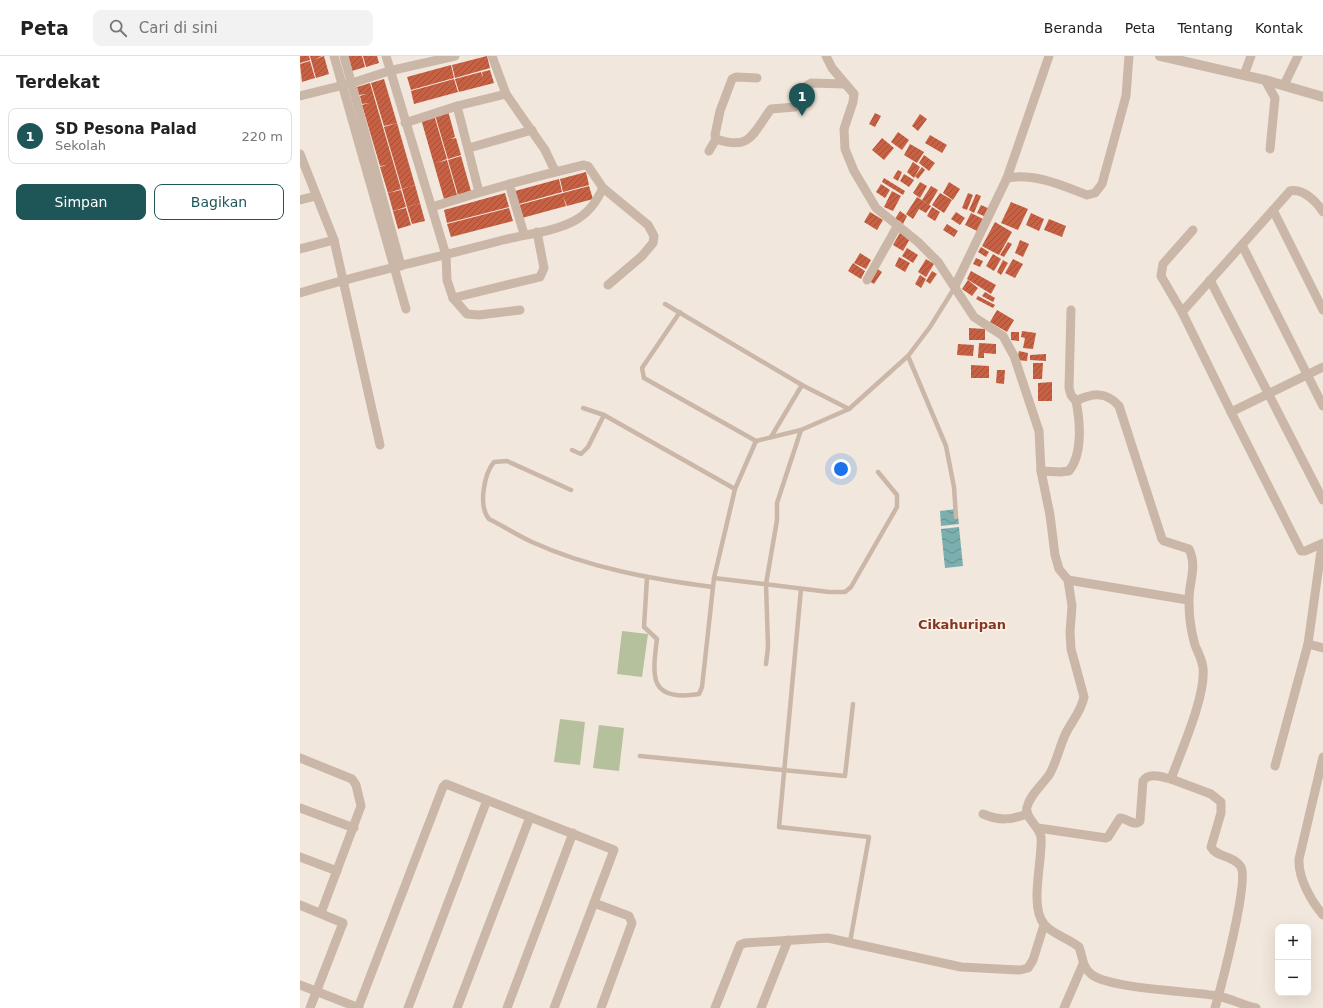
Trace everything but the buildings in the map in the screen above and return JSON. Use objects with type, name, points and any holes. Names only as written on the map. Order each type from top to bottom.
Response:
[{"type":"street","points":[[334,56],[348,84]]},
{"type":"street","points":[[344,56],[355,116],[397,267],[406,309]]},
{"type":"street","points":[[386,56],[389,71],[446,255],[447,280],[453,298],[467,314],[479,315],[520,310]]},
{"type":"street","points":[[300,96],[348,84],[389,71],[455,56]]},
{"type":"street","points":[[492,56],[506,94],[545,150],[554,171]]},
{"type":"street","points":[[826,56],[832,68],[854,94],[853,102],[844,129],[845,149],[848,159],[876,208],[918,242],[938,262],[974,317],[1003,336],[1014,356],[1037,424],[1041,471],[1050,515],[1057,564],[1068,580],[1072,606],[1070,632],[1071,649],[1084,697],[1083,704],[1064,737],[1051,773],[1026,808],[1027,814],[1038,828],[1041,841],[1037,883],[1040,916],[1044,925],[1079,947],[1083,964],[1092,975],[1113,983],[1218,996],[1256,1008]]},
{"type":"street","points":[[955,286],[1007,178],[1049,56]]},
{"type":"street","points":[[1007,178],[1017,176],[1032,177],[1087,195],[1095,194],[1102,184],[1126,96],[1129,56]]},
{"type":"street","points":[[1161,56],[1265,80],[1323,97]]},
{"type":"street","points":[[1244,75],[1251,56]]},
{"type":"street","points":[[1284,85],[1298,56]]},
{"type":"street","points":[[709,151],[716,140],[715,136],[720,111],[732,79],[736,77],[757,78]]},
{"type":"street","points":[[1265,80],[1275,98],[1270,149]]},
{"type":"street","points":[[716,140],[727,143],[743,143],[748,141],[771,109],[795,107],[806,86],[811,83],[844,84]]},
{"type":"street","points":[[405,123],[457,106],[506,94]]},
{"type":"street","points":[[457,106],[469,148],[479,192]]},
{"type":"street","points":[[469,148],[532,130]]},
{"type":"street","points":[[300,154],[334,240],[380,445]]},
{"type":"street","points":[[432,207],[554,171],[584,165],[588,166],[603,188],[648,225],[653,231],[654,240],[642,256],[608,285]]},
{"type":"street","points":[[509,184],[524,234]]},
{"type":"street","points":[[300,293],[342,280],[573,222],[588,212],[596,202],[603,188]]},
{"type":"street","points":[[1182,312],[1290,191],[1295,190],[1307,194],[1323,212]]},
{"type":"street","points":[[300,200],[316,196]]},
{"type":"street","points":[[1273,210],[1323,310]]},
{"type":"street","points":[[867,280],[898,225]]},
{"type":"street","points":[[1193,230],[1163,264],[1161,276],[1164,284],[1182,312],[1301,551],[1323,544],[1308,644],[1275,766]]},
{"type":"street","points":[[453,298],[540,277],[543,262],[537,232]]},
{"type":"street","points":[[300,249],[334,240]]},
{"type":"street","points":[[1242,245],[1323,406]]},
{"type":"street","points":[[1210,280],[1323,500]]},
{"type":"street","points":[[1041,471],[1069,471],[1076,462],[1078,428],[1076,401],[1071,395],[1069,388],[1071,310]]},
{"type":"street","points":[[1231,412],[1323,367]]},
{"type":"street","points":[[1076,401],[1089,395],[1097,394],[1113,400],[1119,406],[1162,539],[1189,549],[1192,556],[1194,568],[1188,600],[1192,628],[1202,664],[1203,682],[1194,715],[1171,779]]},
{"type":"street","points":[[1068,580],[1188,600]]},
{"type":"street","points":[[1308,644],[1323,648]]},
{"type":"street","points":[[1323,757],[1299,859],[1299,867],[1306,886],[1323,915]]},
{"type":"street","points":[[300,758],[352,779],[356,785],[361,806],[354,828],[321,912]]},
{"type":"street","points":[[1038,828],[1108,837],[1120,818],[1135,824],[1140,820],[1143,781],[1145,778],[1151,776],[1171,779],[1211,794],[1219,799],[1222,806],[1221,813],[1211,847],[1215,852],[1238,862],[1242,871],[1240,897],[1215,1008]]},
{"type":"street","points":[[300,985],[359,1008],[444,784],[449,784],[614,851],[554,1008]]},
{"type":"street","points":[[408,1008],[487,800]]},
{"type":"street","points":[[300,808],[354,828]]},
{"type":"street","points":[[983,814],[995,819],[1006,820],[1027,814]]},
{"type":"street","points":[[458,1008],[530,817]]},
{"type":"street","points":[[507,1008],[573,834]]},
{"type":"street","points":[[300,857],[337,871]]},
{"type":"street","points":[[594,903],[629,916],[632,923],[601,1008]]},
{"type":"street","points":[[300,905],[340,920],[343,925],[310,1008]]},
{"type":"street","points":[[716,1008],[740,945],[745,943],[828,938],[961,967],[1020,970],[1028,968],[1033,960],[1044,925]]},
{"type":"street","points":[[762,1008],[788,940]]},
{"type":"street","points":[[1064,1008],[1083,964]]},
{"type":"lane","points":[[680,312],[642,368],[642,375],[644,378],[756,441],[801,430],[849,409],[908,356],[930,328],[955,286]]},
{"type":"lane","points":[[665,304],[802,385],[849,409]]},
{"type":"lane","points":[[908,356],[946,446],[954,487],[956,517]]},
{"type":"lane","points":[[771,437],[802,385]]},
{"type":"lane","points":[[584,408],[604,415],[735,489]]},
{"type":"lane","points":[[572,450],[581,454],[587,449],[604,415]]},
{"type":"lane","points":[[766,664],[768,647],[766,584],[777,520],[777,503],[801,430]]},
{"type":"lane","points":[[647,578],[644,627],[657,639],[654,667],[656,682],[660,689],[670,694],[699,694],[702,687],[714,578],[735,489],[756,441]]},
{"type":"lane","points":[[571,490],[507,461],[499,461],[492,464],[484,489],[482,506],[484,513],[489,519],[532,542],[578,560],[647,578],[713,587]]},
{"type":"lane","points":[[714,578],[829,592],[845,592],[851,587],[897,507],[897,495],[878,472]]},
{"type":"lane","points":[[801,588],[779,827],[868,837],[850,942]]},
{"type":"lane","points":[[640,756],[845,776],[853,704]]},
{"type":"green space","points":[[622,631],[648,634],[642,677],[617,674]]},
{"type":"green space","points":[[560,719],[585,722],[580,765],[554,762]]},
{"type":"green space","points":[[599,725],[624,728],[619,771],[593,768]]},
{"type":"water","points":[[957,509],[959,524],[941,526],[940,511]]},
{"type":"water","points":[[959,527],[963,566],[945,568],[941,529]]},
{"type":"place","name":"SD Pesona Palad","points":[[802,116]]},
{"type":"district","name":"Cikahuripan","points":[[962,624]]}]
